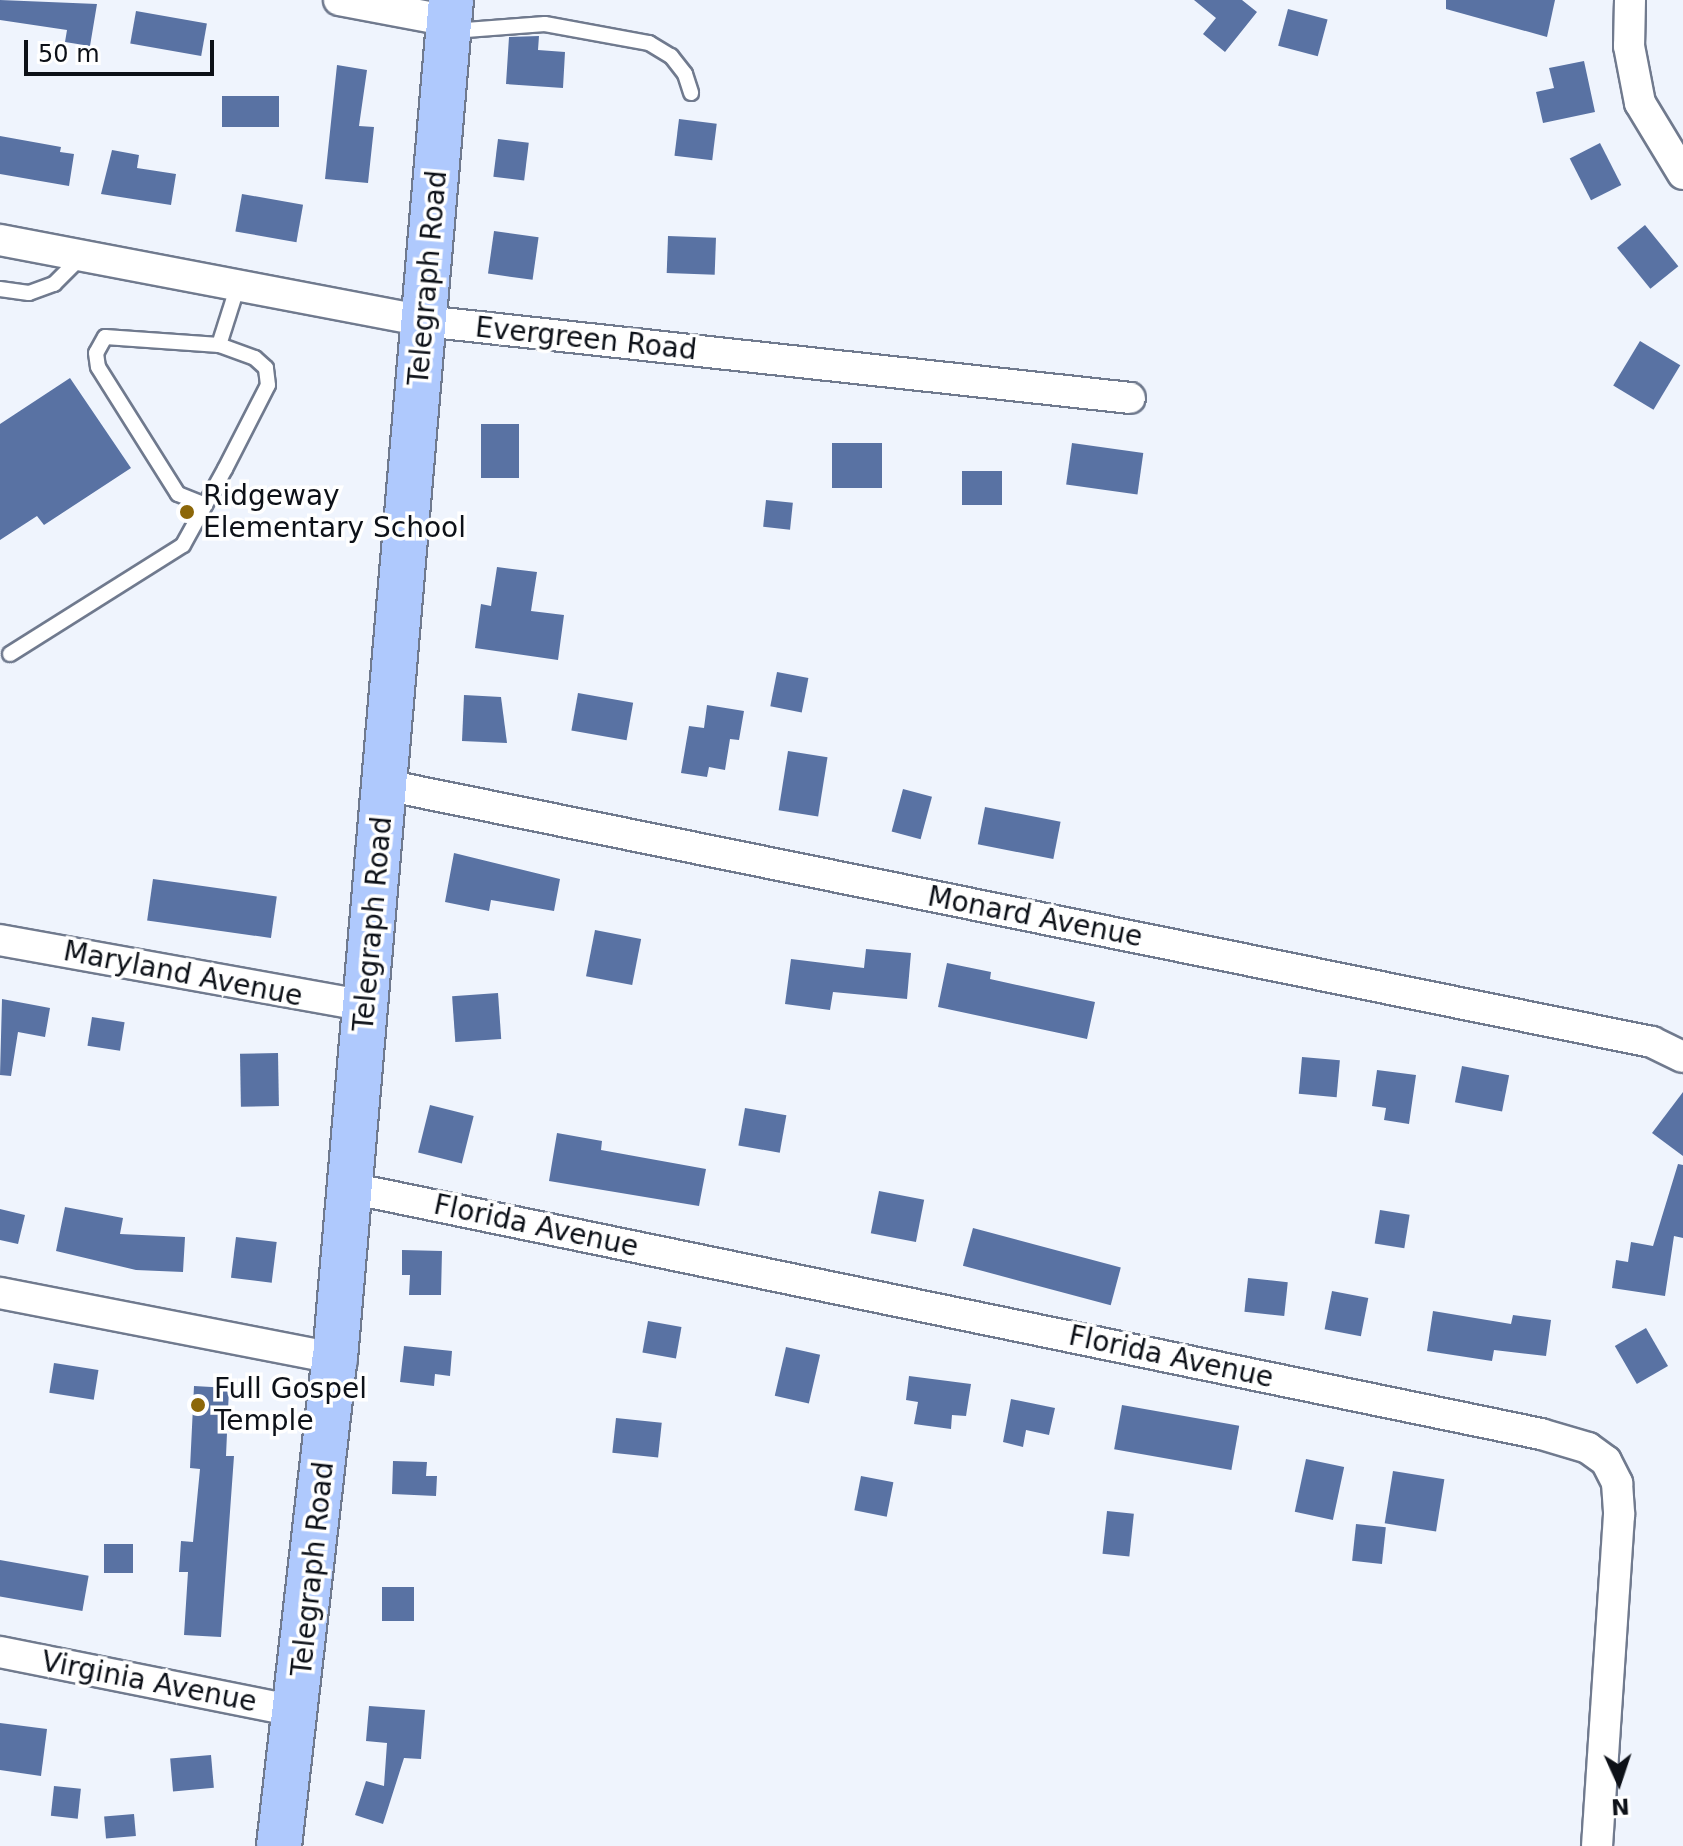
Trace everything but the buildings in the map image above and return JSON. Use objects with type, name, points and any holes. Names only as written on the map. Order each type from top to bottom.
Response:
[{"type":"main road","name":"Telegraph Road","points":[[279,1846],[299,1712],[335,1358],[450,18]]},
{"type":"street","points":[[339,0],[450,18]]},
{"type":"street","points":[[1630,0],[1629,46],[1640,103],[1683,174]]},
{"type":"street","name":"Evergreen Road","points":[[0,240],[424,321],[1130,398]]},
{"type":"street","name":"Monard Avenue","points":[[385,785],[1652,1042],[1683,1057]]},
{"type":"street","name":"Maryland Avenue","points":[[0,940],[366,1006]]},
{"type":"street","name":"Florida Avenue","points":[[350,1188],[1541,1434],[1588,1448],[1606,1461],[1617,1483],[1619,1515],[1597,1846]]},
{"type":"street","points":[[0,1293],[335,1358]]},
{"type":"street","name":"Virginia Avenue","points":[[0,1652],[299,1712]]},
{"type":"lane","points":[[450,18],[545,24],[649,43],[671,56],[691,93]]},
{"type":"lane","points":[[0,289],[29,293],[54,284],[82,255]]},
{"type":"lane","points":[[219,345],[238,285]]},
{"type":"lane","points":[[10,654],[183,545],[205,505],[268,385],[266,368],[255,358],[219,345],[127,334],[105,337],[96,353],[98,367],[178,494],[205,505]]},
{"type":"place","name":"Ridgeway Elementary School","points":[[187,512]]},
{"type":"place","name":"Full Gospel Temple","points":[[198,1405]]}]
